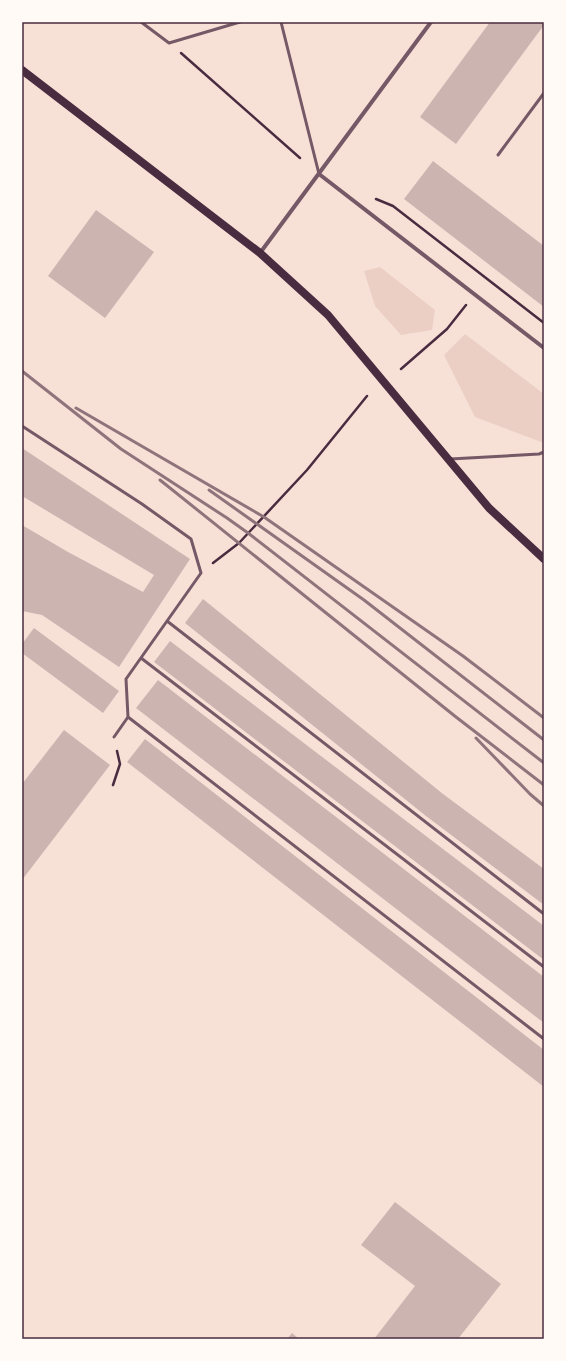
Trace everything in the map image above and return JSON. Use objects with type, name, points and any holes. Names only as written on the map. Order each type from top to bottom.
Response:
[{"type":"main road","points":[[22,70],[260,253],[328,315],[489,508],[544,559]]},
{"type":"street","points":[[260,253],[431,22]]},
{"type":"street","points":[[319,174],[544,348]]},
{"type":"lane","points":[[141,22],[169,43],[240,22]]},
{"type":"lane","points":[[281,22],[319,174]]},
{"type":"lane","points":[[498,155],[544,93]]},
{"type":"lane","points":[[22,426],[142,504],[191,539],[201,573],[126,679],[128,717],[114,736]]},
{"type":"lane","points":[[448,459],[539,454],[544,452]]},
{"type":"lane","points":[[167,621],[544,914]]},
{"type":"lane","points":[[140,658],[544,966]]},
{"type":"lane","points":[[128,717],[544,1040]]},
{"type":"path","points":[[169,43],[319,174]]},
{"type":"path","points":[[372,197],[393,206],[544,324]]},
{"type":"path","points":[[401,368],[446,329],[486,279]]},
{"type":"path","points":[[201,573],[239,543],[312,464],[367,396]]},
{"type":"path","points":[[113,785],[120,764],[114,736]]},
{"type":"shaded area","points":[[380,267],[435,310],[432,330],[401,335],[375,306],[364,271]]},
{"type":"shaded area","points":[[465,334],[544,394],[544,443],[475,417],[444,355]]},
{"type":"building","points":[[490,22],[544,22],[544,25],[456,144],[420,117]]},
{"type":"building","points":[[433,161],[544,246],[544,307],[404,199]]},
{"type":"building","points":[[96,210],[154,252],[105,318],[48,276]]},
{"type":"building","points":[[22,448],[190,559],[119,667],[42,615],[22,611],[22,525],[68,552],[143,592],[154,575],[22,496]]},
{"type":"building","points":[[203,599],[443,794],[544,869],[544,905],[426,816],[185,623]]},
{"type":"building","points":[[34,628],[119,691],[103,713],[22,653],[22,644]]},
{"type":"building","points":[[170,641],[544,926],[544,960],[154,662]]},
{"type":"building","points":[[158,680],[544,977],[544,1023],[136,708]]},
{"type":"building","points":[[64,730],[110,765],[22,880],[22,784]]},
{"type":"building","points":[[145,739],[544,1050],[544,1087],[127,762]]},
{"type":"building","points":[[395,1202],[501,1284],[458,1339],[374,1339],[415,1286],[361,1245]]},
{"type":"building","points":[[292,1333],[299,1339],[287,1339]]},
{"type":"railway","points":[[22,371],[121,449],[248,533],[544,763]]},
{"type":"railway","points":[[76,408],[264,517],[463,656],[544,718]]},
{"type":"railway","points":[[160,480],[456,717],[544,785]]},
{"type":"railway","points":[[209,490],[364,600],[544,740]]},
{"type":"railway","points":[[476,738],[530,794],[544,806]]}]
